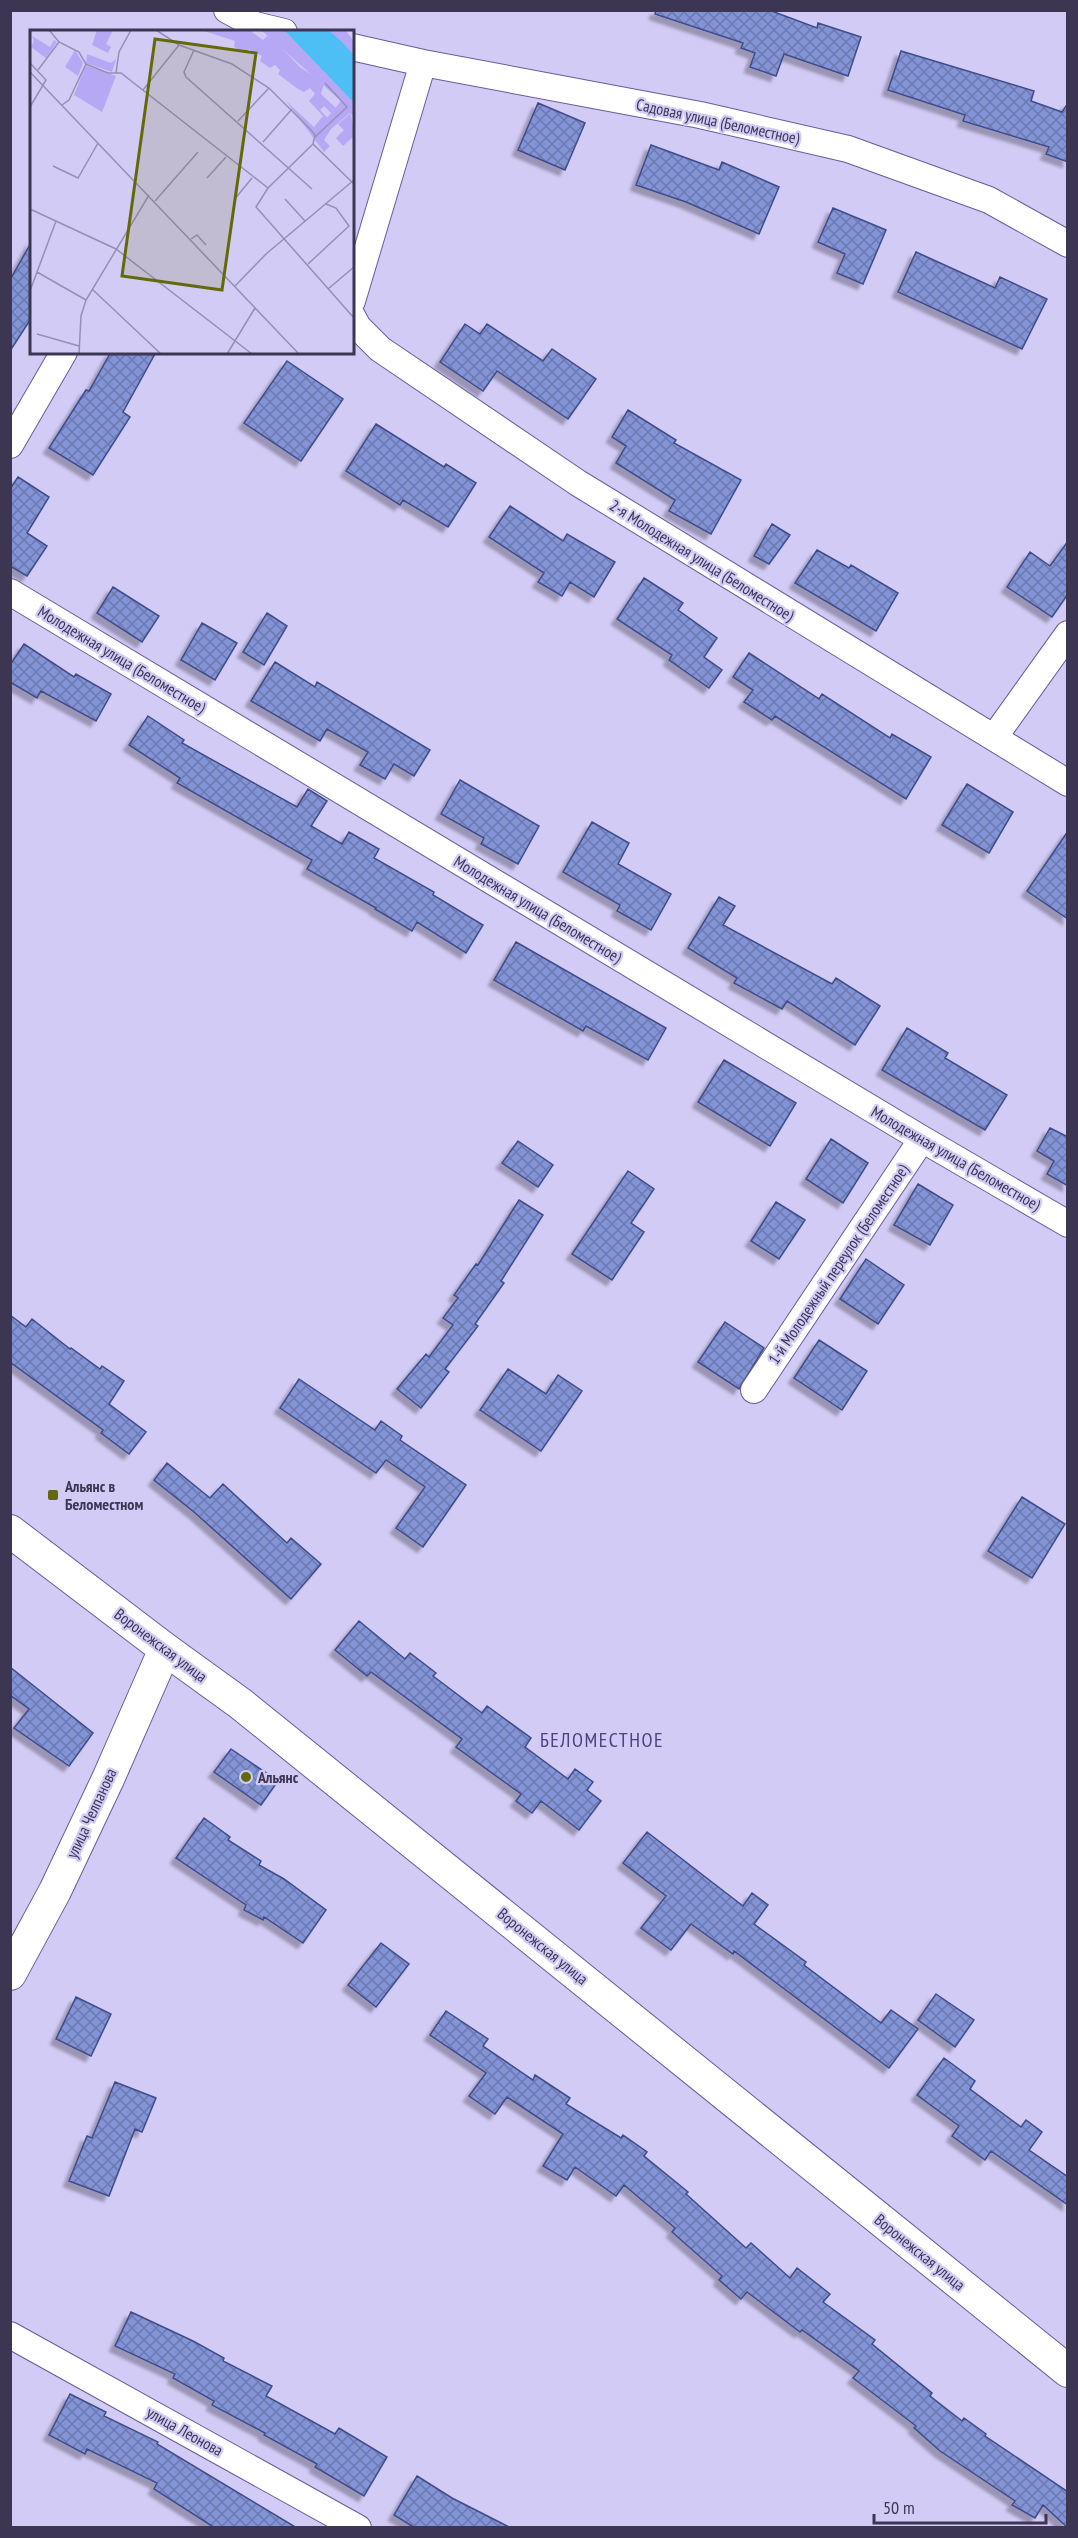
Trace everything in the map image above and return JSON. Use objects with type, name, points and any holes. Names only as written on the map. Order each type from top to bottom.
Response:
[{"type":"street","points":[[227,10],[253,28],[268,30]]},
{"type":"street","name":"Садовая улица (Беломестное)","points":[[354,47],[423,63],[700,115],[848,149],[989,200],[1068,244]]},
{"type":"street","points":[[354,294],[423,63]]},
{"type":"street","name":"2-я Молодежная улица (Беломестное)","points":[[354,320],[380,350],[578,483],[788,613],[995,736],[1068,783]]},
{"type":"street","points":[[10,445],[63,354]]},
{"type":"street","name":"Молодежная улица (Беломестное)","points":[[10,592],[922,1139],[1068,1224]]},
{"type":"street","points":[[995,736],[1068,634]]},
{"type":"street","name":"1-й Молодежный переулок (Беломестное)","points":[[754,1390],[922,1139]]},
{"type":"street","name":"Воронежская улица","points":[[10,1531],[241,1704],[323,1769],[1068,2371]]},
{"type":"street","name":"улица Челпанова","points":[[10,1974],[55,1891],[104,1789],[165,1649]]},
{"type":"street","name":"улица Леонова","points":[[10,2335],[358,2528]]},
{"type":"building","points":[[656,10],[769,10],[817,28],[818,23],[861,37],[848,76],[784,54],[776,76],[750,67],[755,53],[741,48],[743,43],[655,14]]},
{"type":"building","points":[[901,51],[1034,91],[1031,101],[1062,112],[1068,103],[1068,162],[1046,154],[1049,147],[963,121],[965,115],[888,90]]},
{"type":"building","points":[[538,103],[585,123],[565,170],[518,150]]},
{"type":"building","points":[[651,145],[719,170],[722,162],[779,187],[759,234],[686,202],[636,185]]},
{"type":"building","points":[[833,208],[886,230],[863,284],[837,273],[845,254],[818,242]]},
{"type":"building","points":[[30,245],[30,320],[10,351],[10,280]]},
{"type":"building","points":[[916,252],[995,288],[1000,277],[1047,299],[1022,349],[898,292]]},
{"type":"building","points":[[465,324],[480,334],[487,324],[543,361],[552,349],[596,379],[568,419],[497,371],[483,391],[440,362]]},
{"type":"building","points":[[110,354],[155,354],[123,412],[130,417],[93,475],[49,448],[86,390],[89,391]]},
{"type":"building","points":[[287,361],[343,399],[301,461],[244,423]]},
{"type":"building","points":[[628,410],[676,440],[674,443],[741,480],[711,534],[669,511],[675,500],[616,463],[626,446],[612,437]]},
{"type":"building","points":[[376,424],[444,467],[446,464],[476,483],[448,527],[403,500],[400,505],[346,471]]},
{"type":"building","points":[[18,477],[49,497],[27,533],[47,546],[27,576],[10,566],[10,489]]},
{"type":"building","points":[[510,506],[563,541],[567,534],[615,562],[594,597],[570,582],[562,596],[538,582],[544,573],[489,537]]},
{"type":"building","points":[[772,524],[790,535],[769,564],[754,556]]},
{"type":"building","points":[[1068,541],[1068,594],[1052,617],[1007,587],[1030,552],[1050,566]]},
{"type":"building","points":[[817,550],[849,568],[851,565],[898,593],[876,631],[795,583]]},
{"type":"building","points":[[644,578],[683,603],[678,610],[717,638],[704,657],[722,670],[709,688],[669,660],[672,655],[617,619]]},
{"type":"building","points":[[113,587],[159,616],[142,642],[97,613]]},
{"type":"building","points":[[267,613],[287,626],[264,665],[243,652]]},
{"type":"building","points":[[202,623],[237,643],[215,680],[181,660]]},
{"type":"building","points":[[24,644],[74,677],[76,674],[111,694],[96,721],[41,691],[37,698],[10,682],[10,665]]},
{"type":"building","points":[[749,653],[819,699],[822,694],[890,738],[892,734],[931,757],[906,799],[775,716],[772,720],[744,702],[753,690],[733,677]]},
{"type":"building","points":[[275,662],[315,687],[317,682],[430,750],[414,776],[394,764],[385,779],[360,765],[368,752],[327,729],[320,741],[251,701]]},
{"type":"building","points":[[148,716],[184,740],[182,743],[297,807],[308,789],[327,801],[311,826],[342,844],[349,832],[379,849],[374,858],[434,892],[433,895],[483,925],[466,953],[417,922],[412,931],[307,869],[312,860],[177,783],[180,778],[129,745]]},
{"type":"building","points":[[460,780],[539,826],[518,864],[481,844],[484,838],[441,814]]},
{"type":"building","points":[[967,784],[1013,812],[989,853],[942,825]]},
{"type":"building","points":[[592,822],[629,843],[618,864],[671,894],[651,930],[617,911],[620,905],[563,872]]},
{"type":"building","points":[[1068,831],[1068,919],[1027,891]]},
{"type":"building","points":[[719,897],[735,906],[723,925],[832,984],[836,978],[880,1006],[855,1045],[787,1001],[782,1009],[734,983],[737,978],[688,948]]},
{"type":"building","points":[[516,942],[666,1028],[648,1060],[586,1026],[583,1031],[494,980]]},
{"type":"building","points":[[907,1028],[948,1053],[945,1058],[1007,1095],[985,1130],[882,1070]]},
{"type":"building","points":[[724,1060],[796,1103],[770,1146],[698,1102]]},
{"type":"building","points":[[1050,1128],[1068,1137],[1068,1186],[1047,1174],[1054,1161],[1037,1151]]},
{"type":"building","points":[[831,1139],[868,1163],[843,1203],[806,1179]]},
{"type":"building","points":[[518,1141],[553,1165],[538,1187],[502,1163]]},
{"type":"building","points":[[628,1171],[654,1189],[631,1223],[644,1232],[612,1280],[572,1254]]},
{"type":"building","points":[[918,1184],[953,1205],[930,1245],[894,1225]]},
{"type":"building","points":[[519,1200],[543,1215],[501,1281],[504,1283],[475,1324],[478,1326],[445,1369],[449,1372],[421,1408],[397,1389],[426,1354],[429,1357],[453,1325],[443,1318],[458,1298],[454,1295],[476,1264],[478,1265]]},
{"type":"building","points":[[776,1202],[805,1220],[779,1259],[751,1241]]},
{"type":"building","points":[[866,1259],[904,1285],[878,1324],[840,1299]]},
{"type":"building","points":[[10,1315],[26,1327],[32,1319],[70,1349],[100,1369],[102,1366],[124,1381],[109,1404],[146,1432],[129,1454],[101,1433],[103,1430],[10,1362]]},
{"type":"building","points":[[725,1322],[764,1348],[739,1389],[698,1362]]},
{"type":"building","points":[[819,1340],[867,1371],[842,1410],[794,1378]]},
{"type":"building","points":[[508,1369],[546,1394],[558,1375],[582,1391],[541,1451],[480,1410]]},
{"type":"building","points":[[299,1379],[375,1430],[381,1421],[402,1436],[400,1440],[466,1485],[423,1547],[396,1528],[425,1487],[386,1460],[376,1473],[280,1408]]},
{"type":"building","points":[[167,1463],[210,1498],[223,1484],[287,1543],[291,1538],[321,1564],[291,1599],[194,1512],[154,1480]]},
{"type":"building","points":[[1022,1497],[1065,1524],[1032,1578],[988,1551]]},
{"type":"building","points":[[359,1621],[405,1659],[410,1653],[436,1673],[433,1676],[482,1713],[487,1706],[531,1738],[525,1747],[568,1779],[575,1769],[593,1782],[587,1790],[601,1801],[579,1830],[541,1801],[532,1813],[516,1801],[521,1794],[456,1747],[462,1739],[371,1672],[367,1676],[335,1650]]},
{"type":"building","points":[[10,1667],[93,1733],[69,1766],[14,1728],[29,1709],[10,1695]]},
{"type":"building","name":"Альянс","points":[[231,1749],[278,1781],[261,1805],[214,1772]]},
{"type":"building","points":[[204,1818],[230,1837],[228,1840],[261,1861],[259,1865],[284,1879],[326,1910],[303,1943],[264,1917],[263,1920],[244,1910],[246,1905],[176,1858]]},
{"type":"building","points":[[647,1832],[743,1906],[752,1893],[768,1905],[754,1924],[806,1962],[804,1965],[881,2023],[891,2010],[918,2029],[889,2068],[734,1951],[733,1954],[691,1924],[671,1950],[641,1928],[666,1896],[623,1863]]},
{"type":"building","points":[[381,1943],[409,1964],[376,2007],[348,1985]]},
{"type":"building","points":[[936,1994],[974,2020],[955,2047],[918,2020]]},
{"type":"building","points":[[76,1997],[111,2014],[91,2056],[56,2039]]},
{"type":"building","points":[[446,2011],[488,2039],[483,2046],[533,2080],[535,2075],[570,2098],[566,2104],[621,2138],[623,2135],[647,2152],[644,2156],[688,2192],[686,2194],[746,2248],[751,2243],[790,2278],[797,2268],[830,2294],[823,2302],[875,2340],[872,2344],[932,2393],[930,2396],[962,2421],[964,2418],[986,2434],[985,2436],[1068,2492],[1068,2528],[1043,2505],[1035,2518],[1012,2505],[1015,2501],[940,2451],[914,2428],[916,2426],[853,2378],[859,2371],[802,2330],[800,2332],[747,2292],[741,2299],[719,2280],[722,2276],[672,2232],[675,2228],[624,2185],[616,2196],[575,2167],[567,2180],[543,2166],[563,2134],[507,2097],[495,2114],[469,2096],[486,2073],[430,2035]]},
{"type":"building","points":[[944,2058],[975,2081],[970,2089],[1021,2127],[1026,2120],[1042,2132],[1029,2150],[1068,2177],[1068,2205],[991,2151],[985,2160],[952,2136],[959,2126],[917,2095]]},
{"type":"building","points":[[115,2082],[156,2098],[142,2132],[135,2129],[109,2196],[69,2181],[87,2136],[92,2138]]},
{"type":"building","points":[[131,2312],[193,2341],[224,2358],[223,2361],[272,2386],[266,2396],[335,2434],[339,2428],[387,2457],[364,2496],[315,2467],[317,2464],[212,2405],[214,2401],[173,2378],[175,2374],[115,2346]]},
{"type":"building","points":[[70,2394],[106,2412],[104,2416],[158,2442],[157,2444],[297,2528],[215,2528],[154,2489],[157,2483],[87,2449],[85,2454],[49,2435]]},
{"type":"building","points":[[417,2476],[452,2498],[511,2528],[415,2528],[394,2515]]},
{"type":"place","name":"Альянс в Беломестном","points":[[53,1495]]},
{"type":"place","name":"Альянс","points":[[246,1777]]},
{"type":"district","name":"БЕЛОМЕСТНОЕ","points":[[602,1740]]}]
